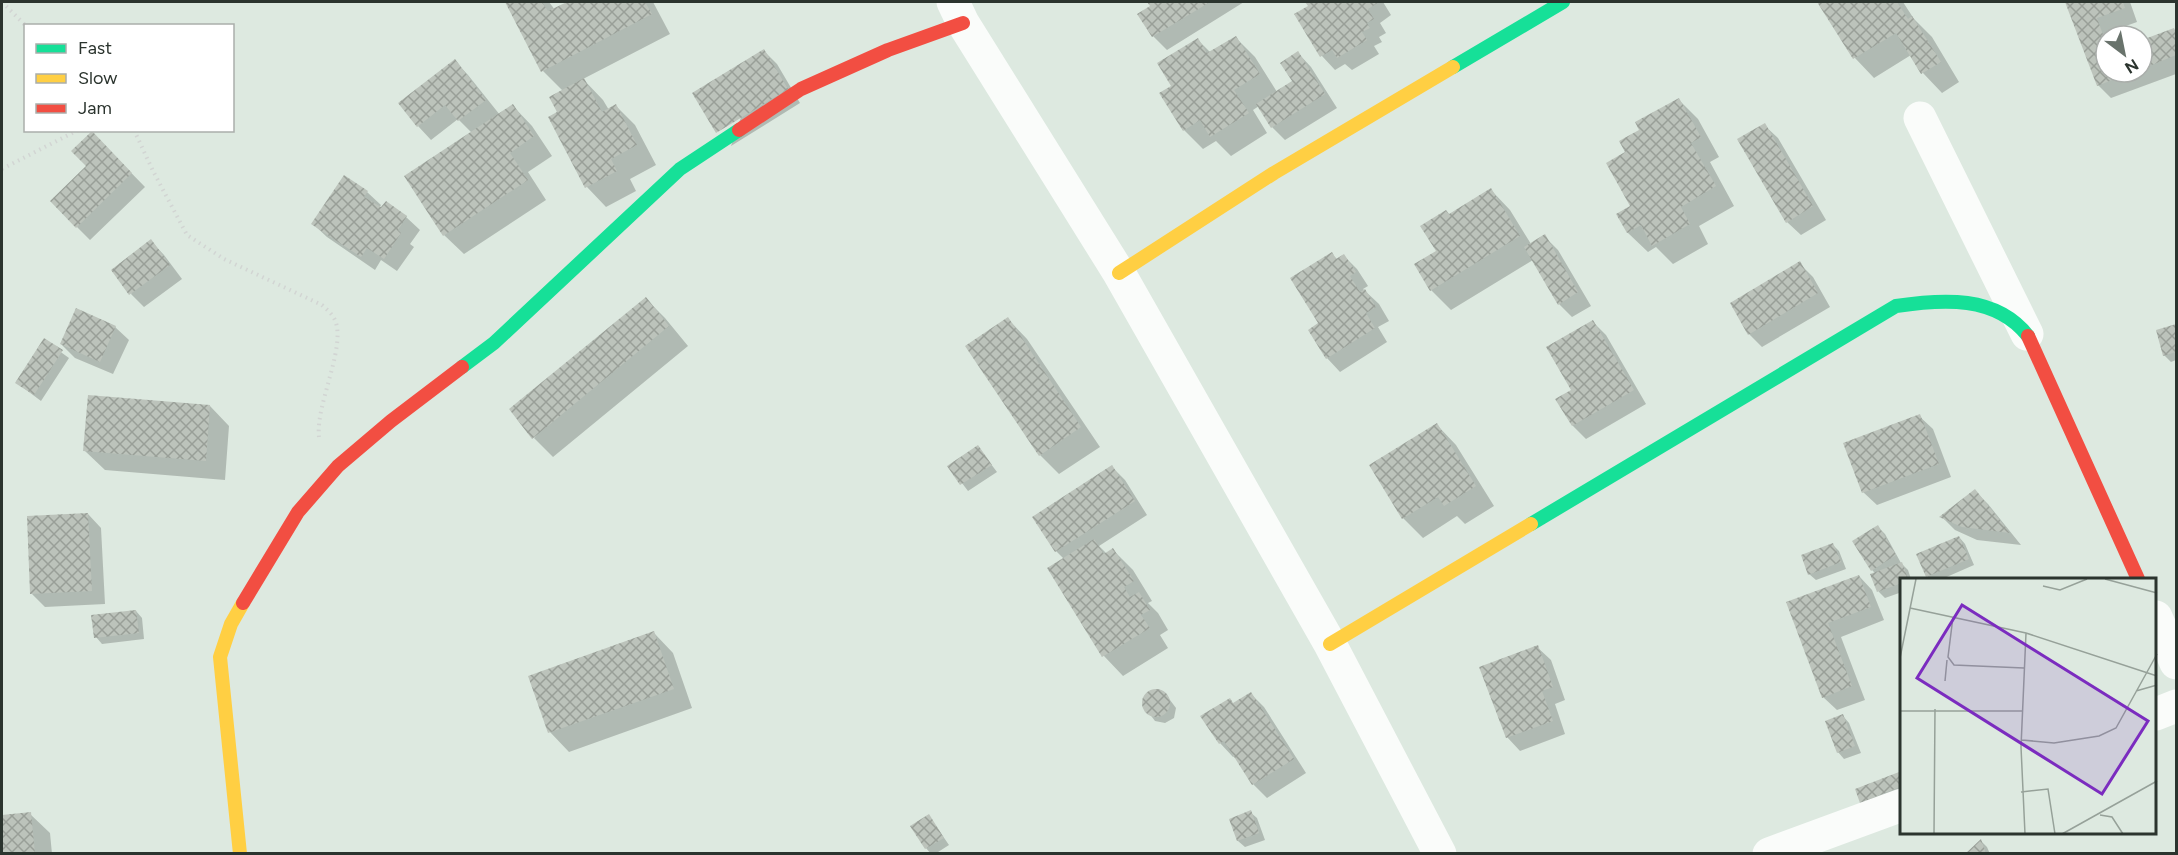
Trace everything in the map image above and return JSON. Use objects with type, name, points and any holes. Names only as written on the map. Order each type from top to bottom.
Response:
[{"type":"street","points":[[1119,273],[1274,173],[1563,2]]},
{"type":"street","points":[[240,854],[220,657],[231,624],[298,512],[338,466],[391,421],[494,343],[680,168],[801,88],[888,50],[958,12],[1119,273],[1330,644],[1440,854]]},
{"type":"street","points":[[1920,118],[2027,334],[2138,578]]},
{"type":"street","points":[[1330,644],[1896,306],[1934,300],[1972,304],[2000,312],[2027,334]]},
{"type":"street","points":[[2157,618],[2176,663]]},
{"type":"street","points":[[2157,714],[2176,706]]},
{"type":"street","points":[[1769,854],[1900,807]]},
{"type":"path","points":[[2,2],[24,24]]},
{"type":"path","points":[[2,169],[74,132]]},
{"type":"path","points":[[135,132],[187,235],[224,259],[322,305],[333,315],[339,339],[323,398],[318,427],[325,481]]},
{"type":"building","points":[[505,2],[542,2],[548,11],[567,2],[645,2],[652,14],[541,72]]},
{"type":"building","points":[[1147,2],[1210,2],[1152,37],[1137,14],[1150,6]]},
{"type":"building","points":[[1305,2],[1379,2],[1368,9],[1374,19],[1367,23],[1370,28],[1362,32],[1367,40],[1337,58],[1332,50],[1320,57],[1294,14],[1308,6]]},
{"type":"building","points":[[1817,2],[1897,2],[1908,19],[1912,16],[1941,62],[1921,74],[1896,33],[1853,59]]},
{"type":"building","points":[[2065,2],[2123,2],[2125,8],[2097,18],[2099,24],[2094,24],[2094,78]]},
{"type":"building","points":[[2174,28],[2176,55],[2154,64],[2154,36]]},
{"type":"building","points":[[1236,36],[1260,74],[1234,90],[1249,113],[1210,137],[1200,120],[1183,131],[1159,93],[1171,86],[1157,63],[1198,38],[1207,53]]},
{"type":"building","points":[[764,49],[788,89],[716,133],[692,93]]},
{"type":"building","points":[[1298,51],[1325,94],[1271,128],[1256,104],[1292,81],[1280,63]]},
{"type":"building","points":[[455,59],[486,100],[458,121],[445,105],[417,127],[398,103]]},
{"type":"building","points":[[584,78],[602,112],[616,104],[637,145],[611,159],[617,171],[585,188],[548,117],[557,112],[549,97]]},
{"type":"building","points":[[1679,98],[1701,137],[1691,143],[1716,186],[1681,207],[1690,224],[1652,246],[1641,225],[1627,233],[1616,214],[1630,206],[1606,163],[1625,152],[1619,141],[1639,130],[1635,122]]},
{"type":"building","points":[[513,104],[534,136],[510,153],[528,180],[443,236],[404,176]]},
{"type":"building","points":[[1765,123],[1813,206],[1786,223],[1737,139]]},
{"type":"building","points":[[93,132],[132,173],[76,228],[50,201],[86,166],[71,151]]},
{"type":"building","points":[[344,175],[368,191],[364,197],[381,207],[386,201],[407,216],[398,230],[401,233],[384,259],[367,248],[361,257],[311,224]]},
{"type":"building","points":[[1491,188],[1520,236],[1430,291],[1414,264],[1436,251],[1420,226],[1446,210],[1449,214]]},
{"type":"building","points":[[1545,234],[1578,292],[1558,305],[1524,247]]},
{"type":"building","points":[[151,239],[170,265],[129,295],[111,270]]},
{"type":"building","points":[[1332,252],[1336,259],[1344,254],[1356,272],[1350,276],[1360,292],[1365,289],[1376,307],[1366,313],[1375,328],[1326,359],[1308,330],[1318,323],[1290,278]]},
{"type":"building","points":[[1800,261],[1818,293],[1748,335],[1730,303]]},
{"type":"building","points":[[646,297],[669,326],[532,439],[509,409]]},
{"type":"building","points":[[76,308],[116,326],[100,362],[60,344]]},
{"type":"building","points":[[1008,317],[1081,427],[1039,456],[965,346]]},
{"type":"building","points":[[1593,320],[1634,390],[1572,426],[1555,399],[1571,390],[1546,347]]},
{"type":"building","points":[[2176,324],[2176,352],[2163,356],[2156,330]]},
{"type":"building","points":[[44,338],[63,350],[34,395],[15,383]]},
{"type":"building","points":[[88,395],[210,405],[206,461],[83,451]]},
{"type":"building","points":[[1920,414],[1939,464],[1862,493],[1843,443]]},
{"type":"building","points":[[1437,423],[1476,486],[1444,506],[1438,497],[1402,519],[1369,465]]},
{"type":"building","points":[[978,445],[992,465],[960,485],[947,466]]},
{"type":"building","points":[[1112,465],[1135,501],[1055,552],[1032,517]]},
{"type":"building","points":[[1975,489],[2010,533],[1962,527],[1939,517]]},
{"type":"building","points":[[88,513],[92,591],[30,594],[27,516]]},
{"type":"building","points":[[1878,525],[1896,555],[1871,571],[1852,541]]},
{"type":"building","points":[[1959,536],[1969,559],[1926,577],[1916,554]]},
{"type":"building","points":[[1094,539],[1104,554],[1113,548],[1134,581],[1124,587],[1130,597],[1139,592],[1150,610],[1141,615],[1150,628],[1102,657],[1047,568]]},
{"type":"building","points":[[1833,543],[1841,562],[1808,575],[1801,555]]},
{"type":"building","points":[[1902,562],[1908,578],[1900,578],[1900,584],[1877,592],[1870,574]]},
{"type":"building","points":[[1859,575],[1871,607],[1828,623],[1852,686],[1822,698],[1786,602]]},
{"type":"building","points":[[136,610],[139,633],[94,638],[91,615]]},
{"type":"building","points":[[654,631],[674,689],[548,733],[528,676]]},
{"type":"building","points":[[1538,645],[1553,687],[1542,691],[1553,721],[1506,738],[1479,667]]},
{"type":"building","points":[[1156,689],[1166,693],[1170,703],[1166,713],[1156,717],[1146,713],[1142,703],[1146,693]]},
{"type":"building","points":[[1251,692],[1294,759],[1252,785],[1224,741],[1219,744],[1200,716],[1230,698],[1233,703]]},
{"type":"building","points":[[1843,714],[1855,746],[1837,753],[1825,721]]},
{"type":"building","points":[[1899,772],[1900,787],[1860,803],[1855,789]]},
{"type":"building","points":[[1251,810],[1259,833],[1237,841],[1229,819]]},
{"type":"building","points":[[31,812],[35,854],[2,854],[2,815]]},
{"type":"building","points":[[929,814],[944,838],[925,849],[910,826]]},
{"type":"building","points":[[1981,839],[1986,854],[1965,854]]},
{"type":"traffic: fast","points":[[1453,67],[1563,2]]},
{"type":"traffic: fast","points":[[462,367],[494,343],[680,169],[739,130]]},
{"type":"traffic: fast","points":[[1531,524],[1896,306],[1932,302],[1967,303],[2000,313],[2028,336]]},
{"type":"traffic: slow","points":[[1119,273],[1274,173],[1453,67]]},
{"type":"traffic: slow","points":[[1330,644],[1531,524]]},
{"type":"traffic: slow","points":[[240,854],[220,657],[231,624],[243,603]]},
{"type":"traffic: jam","points":[[739,130],[801,89],[888,50],[963,23]]},
{"type":"traffic: jam","points":[[2028,336],[2138,578]]},
{"type":"traffic: jam","points":[[243,603],[298,512],[338,466],[391,421],[462,367]]}]
